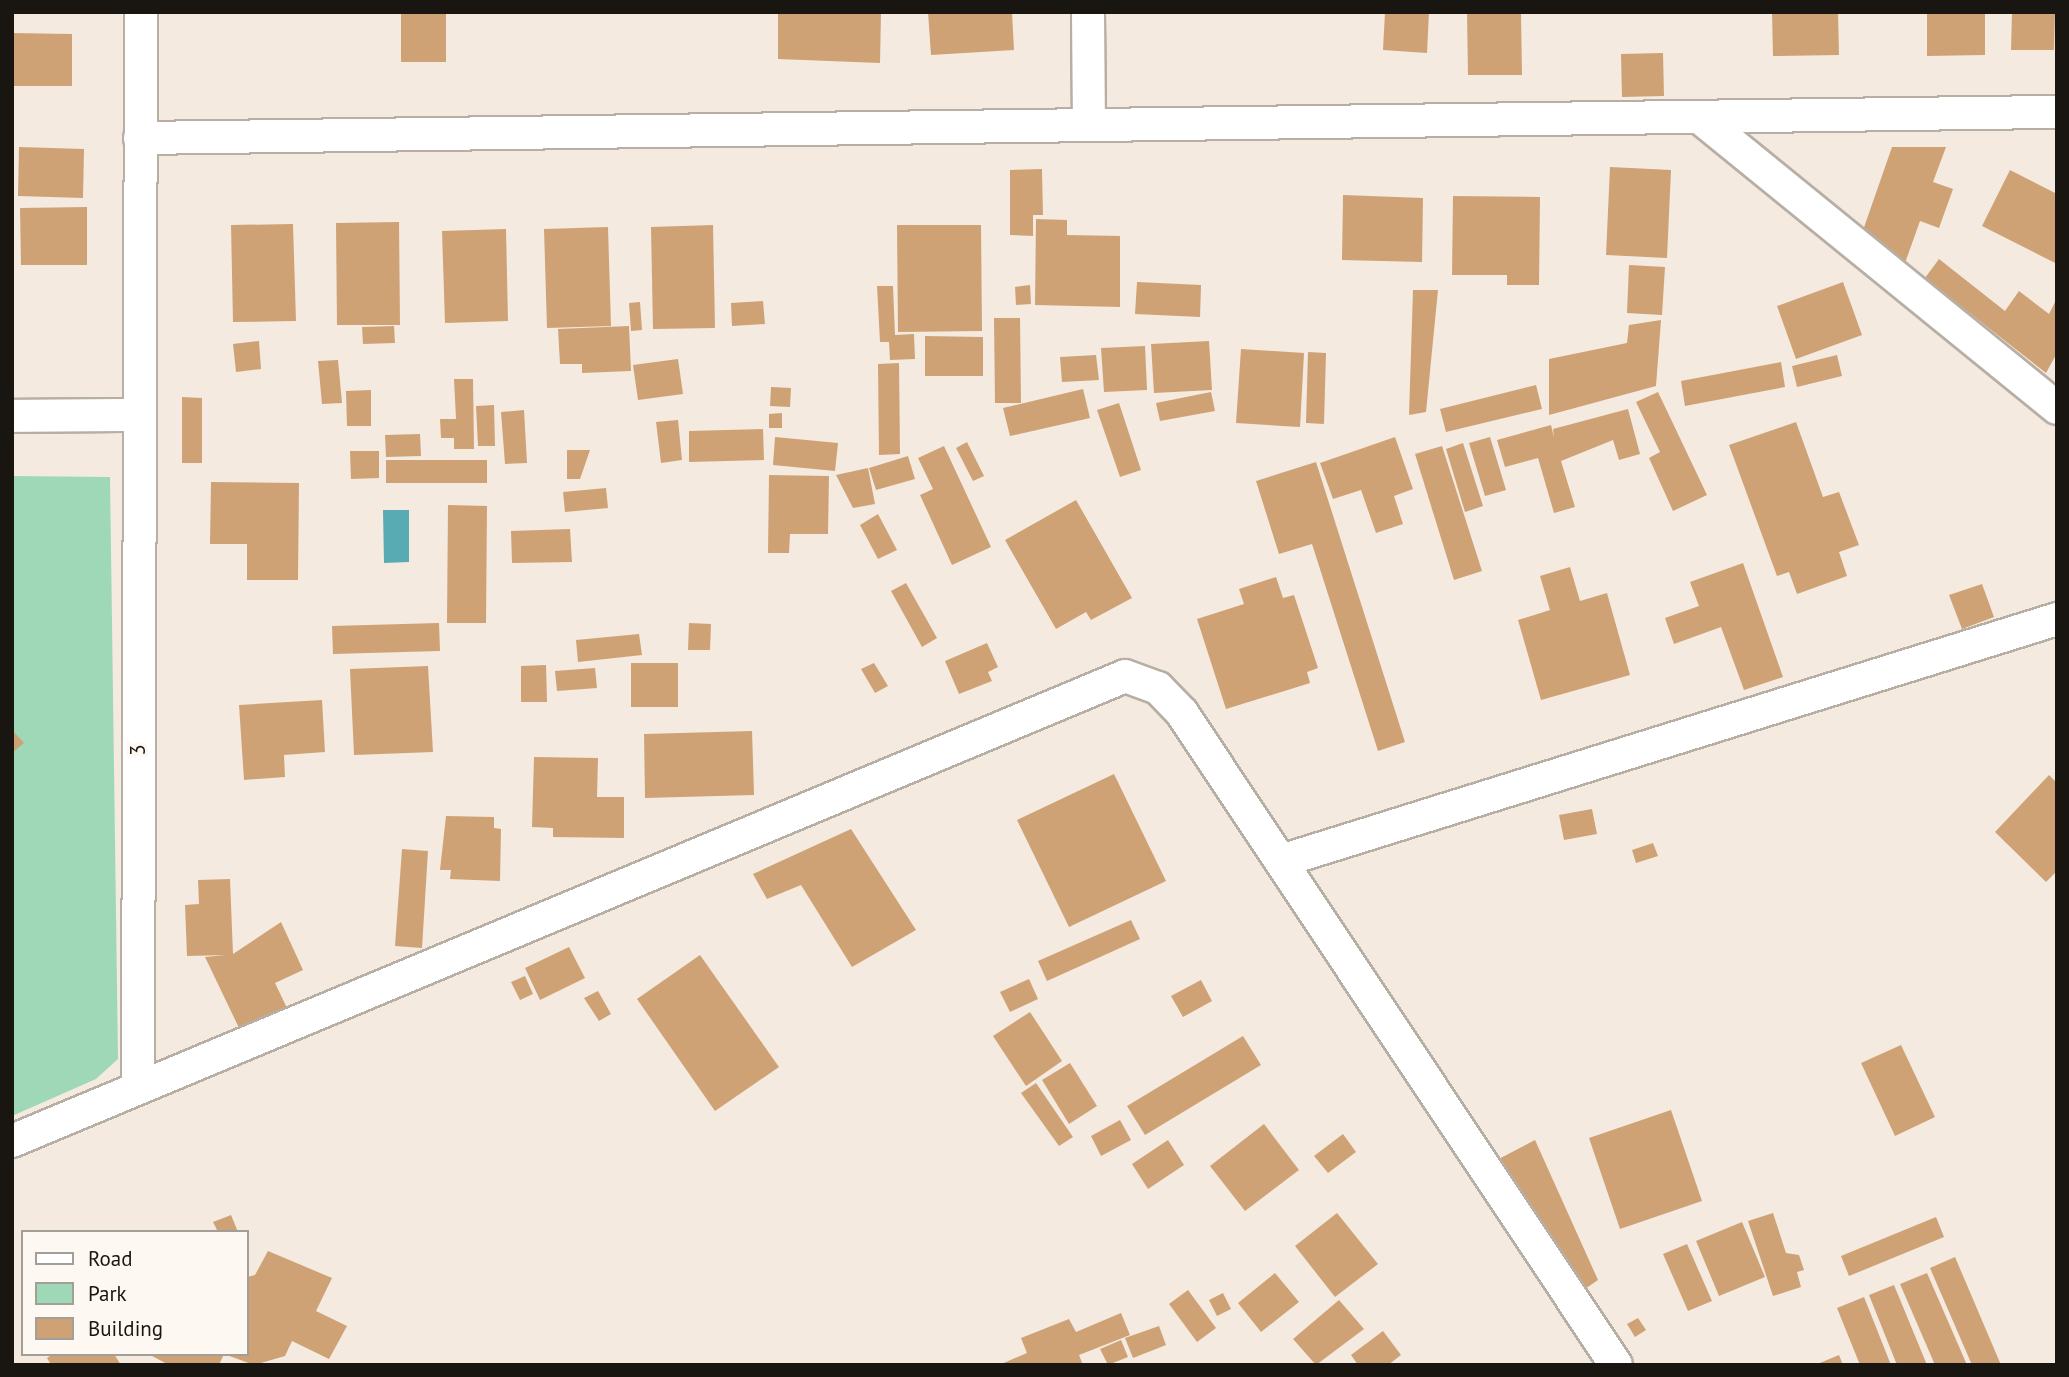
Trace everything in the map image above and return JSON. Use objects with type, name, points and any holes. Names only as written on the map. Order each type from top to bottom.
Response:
[{"type":"street","name":"3","points":[[138,1085],[141,12]]},
{"type":"street","points":[[1088,12],[1089,121]]},
{"type":"street","points":[[139,138],[1089,121],[1704,121],[2057,112]]},
{"type":"street","points":[[1704,121],[2057,408]]},
{"type":"street","points":[[12,416],[138,415]]},
{"type":"street","points":[[1281,861],[2057,619]]},
{"type":"street","points":[[12,1141],[138,1085],[839,800],[1125,676],[1158,688],[1182,713],[1616,1365]]},
{"type":"green space","points":[[12,476],[110,477],[118,1059],[96,1079],[12,1116]]},
{"type":"water","points":[[383,510],[409,510],[409,562],[384,563]]},
{"type":"building","points":[[401,12],[446,12],[446,62],[401,62]]},
{"type":"building","points":[[778,12],[881,12],[880,63],[778,59]]},
{"type":"building","points":[[928,12],[1012,12],[1014,50],[931,55]]},
{"type":"building","points":[[1385,12],[1429,12],[1427,53],[1383,50]]},
{"type":"building","points":[[1467,12],[1521,12],[1522,75],[1468,75]]},
{"type":"building","points":[[1772,12],[1838,12],[1839,55],[1773,56]]},
{"type":"building","points":[[1927,12],[1985,12],[1985,55],[1927,56]]},
{"type":"building","points":[[2012,12],[2055,12],[2054,50],[2011,50]]},
{"type":"building","points":[[12,33],[72,34],[72,86],[12,86]]},
{"type":"building","points":[[1663,53],[1664,96],[1622,97],[1621,54]]},
{"type":"building","points":[[19,147],[84,149],[83,198],[18,196]]},
{"type":"building","points":[[1892,147],[1946,147],[1933,182],[1953,189],[1939,228],[1920,221],[1905,263],[1861,236]]},
{"type":"building","points":[[1610,167],[1671,170],[1667,258],[1606,255]]},
{"type":"building","points":[[1042,169],[1043,215],[1033,215],[1033,236],[1010,235],[1010,170]]},
{"type":"building","points":[[2010,170],[2057,194],[2057,264],[1982,226]]},
{"type":"building","points":[[1343,195],[1423,198],[1422,262],[1342,260]]},
{"type":"building","points":[[1453,196],[1540,197],[1539,285],[1507,285],[1507,275],[1452,275]]},
{"type":"building","points":[[87,207],[87,265],[21,265],[20,208]]},
{"type":"building","points":[[1036,219],[1067,220],[1067,235],[1120,236],[1120,307],[1035,305]]},
{"type":"building","points":[[399,222],[400,325],[337,325],[336,223]]},
{"type":"building","points":[[293,224],[296,321],[233,322],[231,225]]},
{"type":"building","points":[[713,225],[715,328],[653,329],[651,227]]},
{"type":"building","points":[[897,225],[981,225],[982,331],[898,332]]},
{"type":"building","points":[[608,227],[611,326],[547,328],[544,229]]},
{"type":"building","points":[[506,229],[508,321],[445,323],[442,231]]},
{"type":"building","points":[[1939,259],[2005,311],[2019,291],[2049,314],[2057,298],[2057,353],[2046,373],[1925,278]]},
{"type":"building","points":[[1629,265],[1665,267],[1662,315],[1627,313]]},
{"type":"building","points":[[1137,282],[1201,285],[1200,317],[1135,314]]},
{"type":"building","points":[[1843,282],[1862,335],[1796,359],[1777,306]]},
{"type":"building","points":[[1030,285],[1031,304],[1016,305],[1015,287]]},
{"type":"building","points":[[877,286],[893,286],[895,335],[914,334],[915,359],[890,360],[889,342],[880,342]]},
{"type":"building","points":[[1413,290],[1438,290],[1426,412],[1409,415]]},
{"type":"building","points":[[763,301],[765,324],[732,326],[731,303]]},
{"type":"building","points":[[640,302],[642,330],[631,331],[629,303]]},
{"type":"building","points":[[994,318],[1020,318],[1021,403],[995,403]]},
{"type":"building","points":[[1661,320],[1656,386],[1549,415],[1549,359],[1627,343],[1629,325]]},
{"type":"building","points":[[394,326],[395,343],[363,344],[362,327]]},
{"type":"building","points":[[629,326],[631,371],[582,373],[582,364],[560,364],[558,329]]},
{"type":"building","points":[[925,336],[983,337],[983,376],[925,376]]},
{"type":"building","points":[[259,341],[261,369],[236,372],[233,344]]},
{"type":"building","points":[[1209,341],[1212,390],[1154,393],[1151,344]]},
{"type":"building","points":[[1145,346],[1147,390],[1104,392],[1101,348]]},
{"type":"building","points":[[1241,349],[1304,353],[1300,427],[1236,423]]},
{"type":"building","points":[[1308,352],[1326,353],[1324,424],[1306,423]]},
{"type":"building","points":[[1096,355],[1099,380],[1062,382],[1060,357]]},
{"type":"building","points":[[1837,355],[1842,376],[1797,387],[1792,366]]},
{"type":"building","points":[[678,359],[683,394],[638,400],[633,365]]},
{"type":"building","points":[[338,360],[342,403],[322,404],[318,361]]},
{"type":"building","points":[[1781,362],[1785,387],[1685,406],[1681,381]]},
{"type":"building","points":[[899,363],[900,454],[879,455],[878,364]]},
{"type":"building","points":[[454,379],[473,379],[474,449],[454,449],[454,438],[441,438],[440,419],[456,419]]},
{"type":"building","points":[[1536,385],[1542,409],[1446,432],[1440,409]]},
{"type":"building","points":[[771,387],[791,388],[790,407],[770,406]]},
{"type":"building","points":[[1083,389],[1090,418],[1010,436],[1003,408]]},
{"type":"building","points":[[371,390],[371,426],[347,426],[346,391]]},
{"type":"building","points":[[1211,392],[1215,411],[1160,421],[1156,403]]},
{"type":"building","points":[[1658,392],[1707,495],[1673,511],[1649,458],[1660,452],[1636,402]]},
{"type":"building","points":[[182,397],[202,398],[202,463],[182,463]]},
{"type":"building","points":[[1119,403],[1141,470],[1120,477],[1097,410]]},
{"type":"building","points":[[494,405],[495,446],[478,446],[476,406]]},
{"type":"building","points":[[1628,409],[1640,454],[1619,460],[1613,440],[1561,461],[1575,507],[1554,513],[1538,458],[1505,467],[1497,440],[1551,425],[1554,438],[1553,429]]},
{"type":"building","points":[[524,410],[527,463],[505,464],[501,412]]},
{"type":"building","points":[[782,413],[782,428],[769,428],[769,414]]},
{"type":"building","points":[[678,420],[682,460],[661,463],[656,422]]},
{"type":"building","points":[[1796,422],[1823,497],[1839,492],[1859,545],[1839,552],[1847,576],[1797,594],[1789,572],[1777,576],[1729,445]]},
{"type":"building","points":[[763,429],[764,460],[689,462],[689,431]]},
{"type":"building","points":[[420,434],[421,456],[386,457],[385,435]]},
{"type":"building","points":[[775,437],[838,443],[835,471],[773,465]]},
{"type":"building","points":[[1395,437],[1413,489],[1394,496],[1403,524],[1376,533],[1361,490],[1333,499],[1320,463]]},
{"type":"building","points":[[1490,437],[1506,490],[1485,496],[1469,443]]},
{"type":"building","points":[[967,442],[984,476],[973,481],[956,448]]},
{"type":"building","points":[[1463,443],[1483,506],[1465,512],[1446,449]]},
{"type":"building","points":[[944,446],[991,547],[952,565],[920,495],[933,489],[918,458]]},
{"type":"building","points":[[1442,446],[1482,571],[1454,580],[1415,454]]},
{"type":"building","points":[[567,450],[590,450],[580,479],[567,479]]},
{"type":"building","points":[[350,451],[379,451],[379,478],[351,479]]},
{"type":"building","points":[[908,456],[915,479],[876,490],[869,468]]},
{"type":"building","points":[[386,460],[487,460],[487,483],[386,483]]},
{"type":"building","points":[[1316,462],[1405,742],[1378,751],[1312,544],[1279,554],[1256,481]]},
{"type":"building","points":[[868,468],[875,504],[853,508],[836,475]]},
{"type":"building","points":[[769,475],[829,476],[828,534],[790,534],[789,553],[768,553]]},
{"type":"building","points":[[211,482],[299,483],[298,580],[247,580],[247,544],[210,544]]},
{"type":"building","points":[[606,488],[608,508],[565,512],[563,492]]},
{"type":"building","points":[[1076,500],[1132,598],[1091,620],[1086,612],[1056,629],[1005,540]]},
{"type":"building","points":[[448,505],[487,506],[486,623],[447,623]]},
{"type":"building","points":[[878,514],[897,550],[878,559],[860,525]]},
{"type":"building","points":[[570,529],[572,562],[512,563],[511,531]]},
{"type":"building","points":[[1743,563],[1783,677],[1744,690],[1721,627],[1674,644],[1665,618],[1699,606],[1690,582]]},
{"type":"building","points":[[1570,567],[1580,601],[1607,593],[1630,675],[1541,700],[1518,620],[1550,610],[1540,576]]},
{"type":"building","points":[[1276,577],[1283,598],[1294,595],[1318,668],[1307,672],[1310,683],[1226,709],[1197,619],[1244,604],[1239,589]]},
{"type":"building","points":[[906,583],[937,638],[922,647],[891,591]]},
{"type":"building","points":[[1982,584],[1994,617],[1962,629],[1949,595]]},
{"type":"building","points":[[439,623],[440,651],[333,654],[332,626]]},
{"type":"building","points":[[689,623],[711,624],[710,650],[688,650]]},
{"type":"building","points":[[639,634],[642,655],[578,662],[576,640]]},
{"type":"building","points":[[987,643],[998,667],[988,672],[992,681],[959,694],[945,661]]},
{"type":"building","points":[[631,663],[678,663],[678,707],[631,707]]},
{"type":"building","points":[[874,663],[888,686],[875,693],[861,669]]},
{"type":"building","points":[[546,665],[547,702],[521,702],[521,666]]},
{"type":"building","points":[[428,666],[433,752],[354,755],[350,669]]},
{"type":"building","points":[[595,668],[597,688],[557,691],[555,671]]},
{"type":"building","points":[[322,700],[325,752],[284,755],[285,777],[244,780],[239,705]]},
{"type":"building","points":[[12,730],[24,743],[12,753]]},
{"type":"building","points":[[752,731],[754,795],[645,798],[644,734]]},
{"type":"building","points":[[534,757],[598,758],[597,797],[624,797],[624,838],[553,837],[553,828],[532,827]]},
{"type":"building","points":[[1114,774],[1166,881],[1069,927],[1017,820]]},
{"type":"building","points":[[2049,775],[2057,783],[2057,871],[2046,882],[1995,832]]},
{"type":"building","points":[[1592,809],[1597,834],[1564,840],[1559,815]]},
{"type":"building","points":[[446,816],[494,817],[494,828],[501,829],[500,881],[450,879],[451,870],[440,870]]},
{"type":"building","points":[[851,829],[916,930],[852,967],[801,885],[767,899],[753,874]]},
{"type":"building","points":[[1653,843],[1658,856],[1636,863],[1632,850]]},
{"type":"building","points":[[402,849],[428,851],[422,948],[395,946]]},
{"type":"building","points":[[230,879],[233,954],[281,922],[303,970],[275,983],[287,1008],[240,1030],[205,957],[226,955],[187,956],[185,905],[199,904],[198,880]]},
{"type":"building","points":[[1131,920],[1140,939],[1047,981],[1038,961]]},
{"type":"building","points":[[569,947],[585,978],[540,1000],[525,968]]},
{"type":"building","points":[[700,955],[779,1067],[715,1111],[637,999]]},
{"type":"building","points":[[525,976],[533,994],[520,1000],[511,982]]},
{"type":"building","points":[[1029,979],[1038,999],[1010,1012],[1000,992]]},
{"type":"building","points":[[1201,980],[1212,1001],[1183,1017],[1171,996]]},
{"type":"building","points":[[598,991],[611,1014],[599,1021],[584,998]]},
{"type":"building","points":[[1030,1012],[1062,1061],[1026,1086],[993,1036]]},
{"type":"building","points":[[1243,1036],[1261,1065],[1145,1135],[1127,1106]]},
{"type":"building","points":[[1901,1045],[1935,1117],[1895,1136],[1861,1063]]},
{"type":"building","points":[[1070,1063],[1097,1106],[1069,1124],[1042,1080]]},
{"type":"building","points":[[1036,1083],[1073,1137],[1059,1146],[1021,1093]]},
{"type":"building","points":[[1671,1110],[1702,1201],[1620,1229],[1589,1138]]},
{"type":"building","points":[[1120,1120],[1131,1140],[1101,1156],[1091,1136]]},
{"type":"building","points":[[1264,1124],[1299,1170],[1245,1211],[1210,1166]]},
{"type":"building","points":[[1343,1134],[1356,1152],[1328,1173],[1314,1156]]},
{"type":"building","points":[[1168,1140],[1184,1165],[1148,1189],[1132,1164]]},
{"type":"building","points":[[1535,1140],[1598,1280],[1585,1289],[1493,1162]]},
{"type":"building","points":[[1337,1213],[1378,1264],[1335,1297],[1295,1246]]},
{"type":"building","points":[[1773,1213],[1786,1253],[1799,1255],[1804,1270],[1797,1272],[1801,1287],[1773,1296],[1748,1221]]},
{"type":"building","points":[[231,1215],[237,1230],[217,1230],[213,1222]]},
{"type":"building","points":[[1936,1217],[1944,1237],[1849,1276],[1841,1256]]},
{"type":"building","points":[[1742,1222],[1765,1277],[1719,1296],[1696,1241]]},
{"type":"building","points":[[1687,1244],[1712,1301],[1688,1311],[1663,1254]]},
{"type":"building","points":[[268,1251],[332,1278],[316,1311],[347,1326],[329,1359],[292,1341],[285,1356],[254,1365],[229,1356],[248,1356],[248,1277],[255,1275]]},
{"type":"building","points":[[1955,1257],[2001,1365],[1972,1365],[1930,1268]]},
{"type":"building","points":[[1275,1273],[1299,1302],[1261,1332],[1238,1303]]},
{"type":"building","points":[[1927,1273],[1967,1365],[1935,1365],[1900,1284]]},
{"type":"building","points":[[1894,1285],[1927,1365],[1897,1365],[1869,1295]]},
{"type":"building","points":[[1188,1290],[1216,1328],[1197,1342],[1169,1304]]},
{"type":"building","points":[[1223,1293],[1231,1309],[1217,1316],[1209,1300]]},
{"type":"building","points":[[1864,1297],[1891,1365],[1860,1365],[1837,1308]]},
{"type":"building","points":[[1339,1300],[1364,1329],[1316,1365],[1293,1339]]},
{"type":"building","points":[[1121,1313],[1130,1335],[1079,1355],[1083,1365],[999,1365],[1027,1353],[1021,1338],[1069,1319],[1076,1332]]},
{"type":"building","points":[[1638,1318],[1646,1330],[1635,1337],[1627,1324]]},
{"type":"building","points":[[1159,1326],[1166,1345],[1133,1358],[1125,1338]]},
{"type":"building","points":[[1383,1331],[1401,1355],[1388,1365],[1358,1365],[1351,1355]]},
{"type":"building","points":[[1121,1340],[1128,1357],[1108,1365],[1100,1349]]},
{"type":"building","points":[[1839,1355],[1843,1365],[1815,1365]]},
{"type":"building","points":[[115,1356],[121,1365],[51,1365],[47,1358]]},
{"type":"building","points":[[152,1356],[223,1356],[219,1365],[169,1365]]}]
